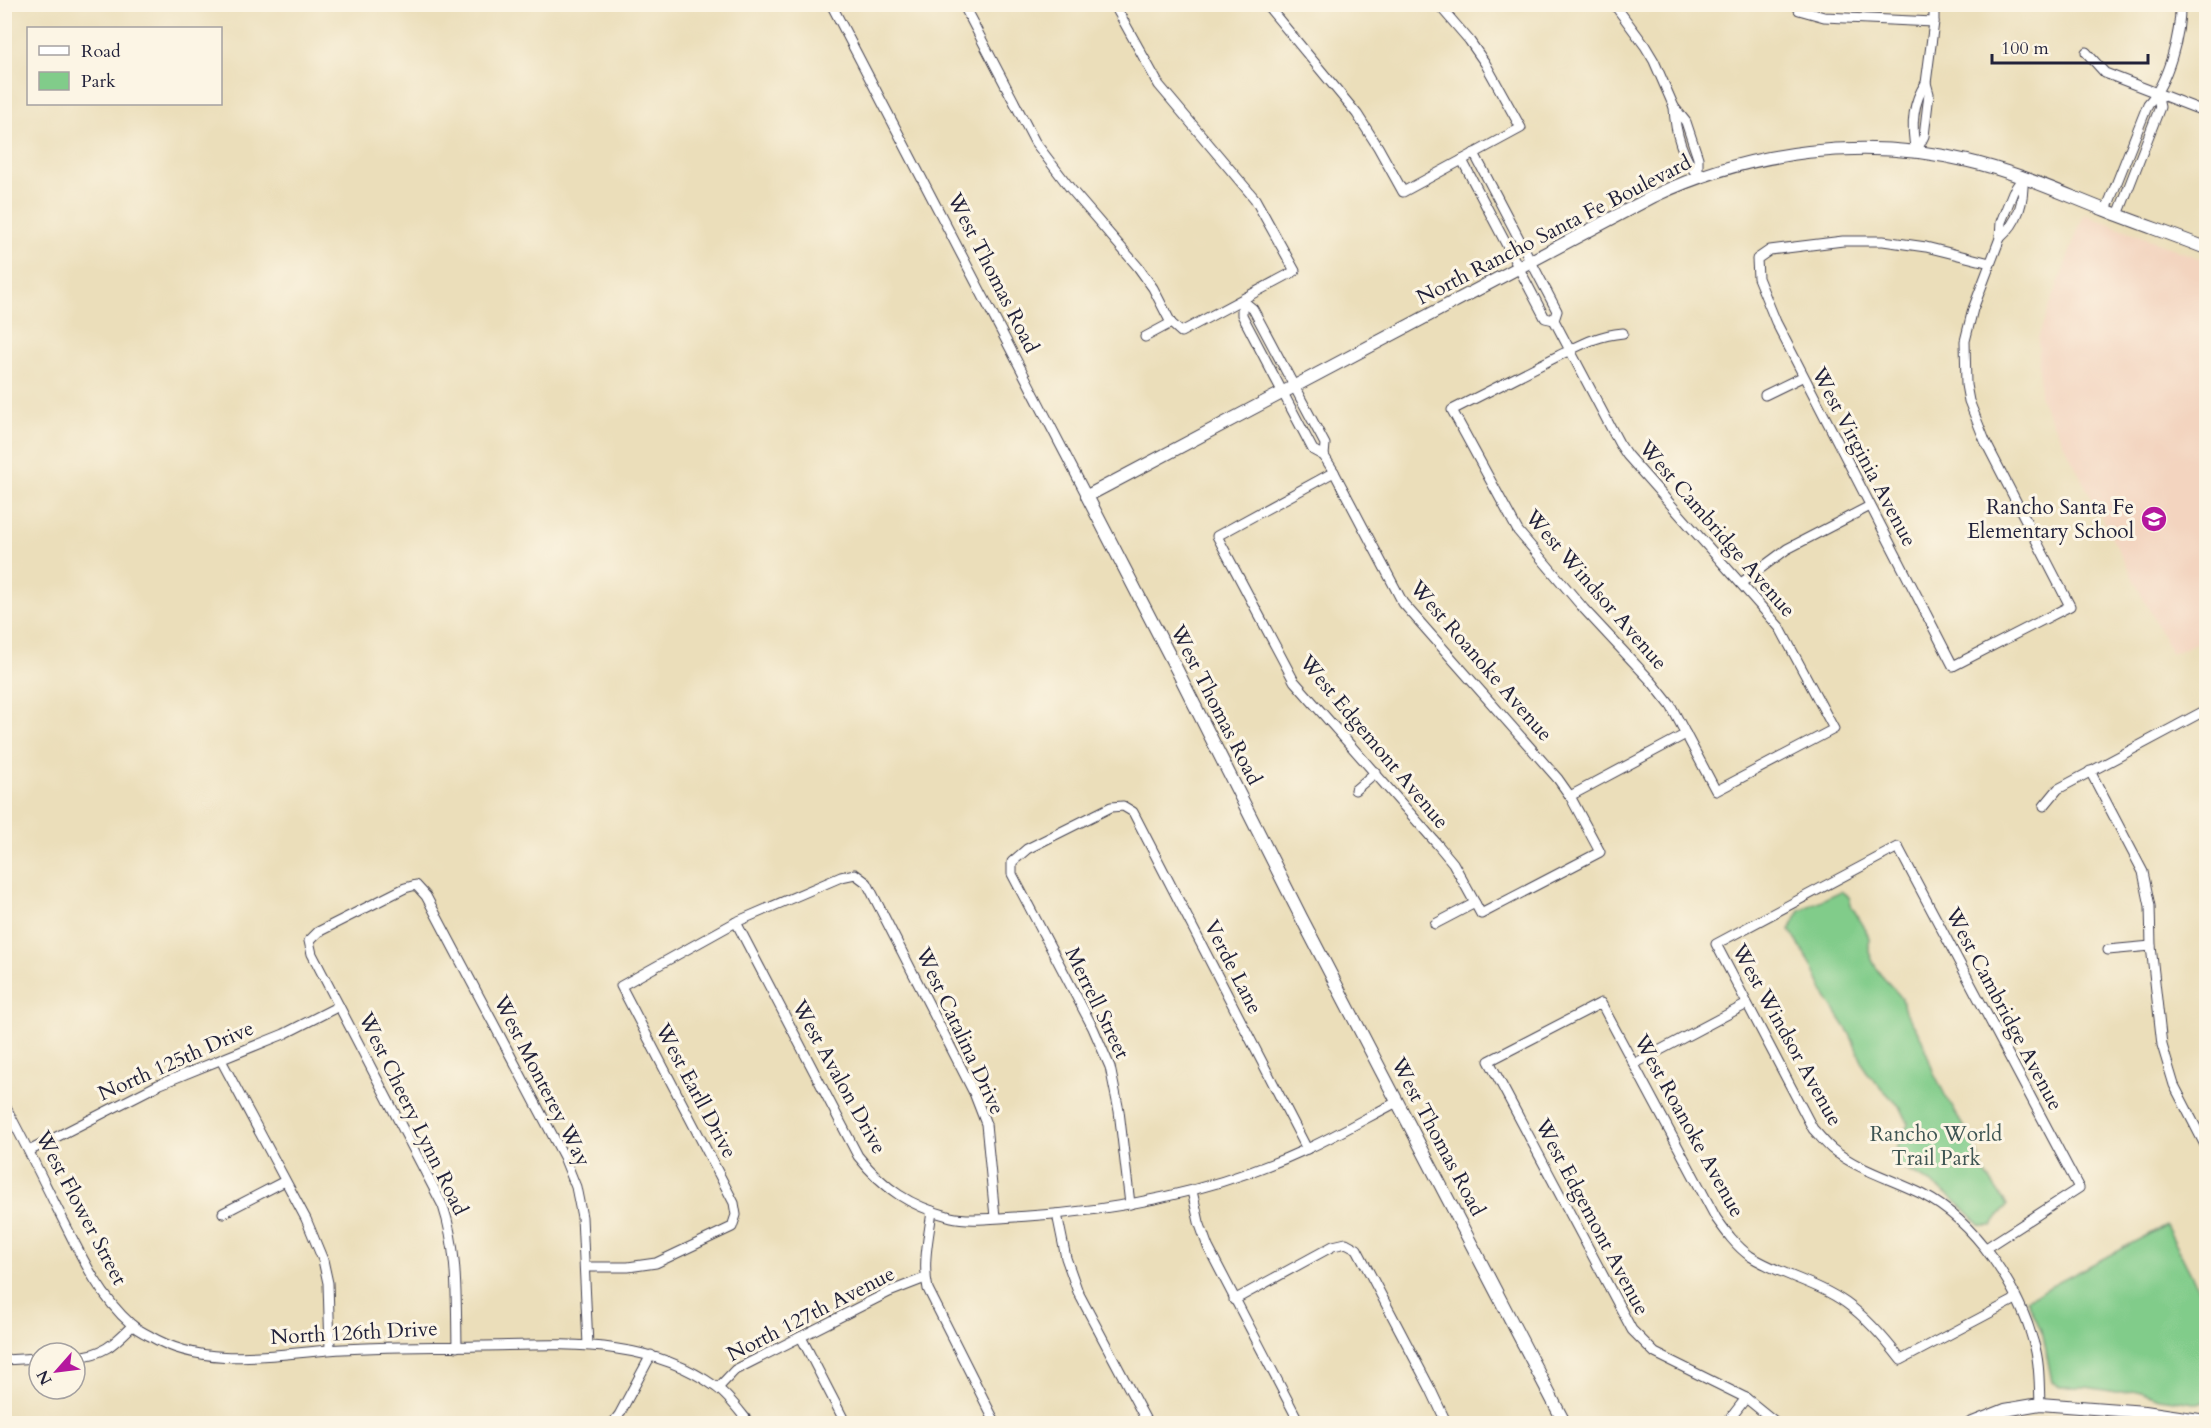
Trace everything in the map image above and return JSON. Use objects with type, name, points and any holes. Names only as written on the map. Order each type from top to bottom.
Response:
[{"type":"street","name":"West Thomas Road","points":[[831,4],[1565,1424]]},
{"type":"street","points":[[963,4],[1035,142],[1070,188],[1138,267],[1153,288],[1171,323],[1181,332],[1295,271],[1255,200],[1159,86],[1114,4]]},
{"type":"street","points":[[1266,4],[1357,114],[1403,192],[1521,128],[1485,63],[1469,40],[1438,4]]},
{"type":"street","points":[[1614,4],[1634,29],[1654,61],[1674,107],[1674,125],[1685,156],[1698,176]]},
{"type":"street","points":[[1916,152],[1912,134],[1917,95],[1926,83],[1934,22],[1934,4]]},
{"type":"street","points":[[2112,213],[2148,104],[2157,94],[2169,63],[2181,22],[2180,4]]},
{"type":"street","points":[[1799,10],[1824,17],[1934,22]]},
{"type":"street","points":[[2086,52],[2105,73],[2206,112]]},
{"type":"street","name":"North Rancho Santa Fe Boulevard","points":[[1087,496],[1654,196],[1698,176],[1759,159],[1797,153],[1862,149],[1916,152],[1969,161],[2023,177],[2206,248]]},
{"type":"street","points":[[1474,153],[1524,264]]},
{"type":"street","points":[[1462,160],[1524,264]]},
{"type":"street","points":[[1990,263],[2000,238],[2001,222],[2013,192],[2023,177]]},
{"type":"street","name":"West Virginia Avenue","points":[[1843,241],[1883,241],[1926,247],[1990,263],[1973,309],[1965,341],[1964,369],[1969,401],[1985,441],[2070,606],[1953,666],[1802,376],[1758,278],[1757,260],[1770,250],[1843,241]]},
{"type":"street","name":"West Cambridge Avenue","points":[[1524,264],[1545,318],[1554,320],[1628,455],[1780,628],[1834,729],[1716,791]]},
{"type":"street","name":"West Roanoke Avenue","points":[[1242,300],[1242,315],[1289,389],[1313,450],[1324,456],[1334,472],[1403,603],[1542,759],[1570,796],[1600,852],[1481,914],[1475,903]]},
{"type":"street","points":[[1145,337],[1171,323]]},
{"type":"street","points":[[1570,350],[1601,335],[1623,333]]},
{"type":"street","name":"West Windsor Avenue","points":[[1570,350],[1452,410],[1518,531],[1671,706],[1716,791]]},
{"type":"street","points":[[1765,396],[1802,376]]},
{"type":"street","name":"West Edgemont Avenue","points":[[1334,472],[1217,536],[1294,681],[1376,772],[1453,863],[1475,903]]},
{"type":"street","points":[[1741,583],[1787,549],[1870,506]]},
{"type":"street","points":[[2044,806],[2058,789],[2206,710]]},
{"type":"street","points":[[1570,796],[1686,734]]},
{"type":"street","points":[[2090,771],[2143,872],[2150,906],[2151,946],[2162,1045],[2174,1085],[2206,1147]]},
{"type":"street","points":[[1355,790],[1376,772]]},
{"type":"street","name":"Verde Lane","points":[[1012,862],[1027,849],[1111,807],[1123,806],[1133,812],[1307,1149]]},
{"type":"street","name":"West Cambridge Avenue","points":[[1716,944],[1898,847],[2079,1188],[1986,1248]]},
{"type":"street","name":"Merrell Street","points":[[1012,862],[1012,874],[1093,1028],[1110,1067],[1119,1111],[1130,1204]]},
{"type":"street","name":"West Catalina Drive","points":[[736,922],[841,877],[855,874],[867,883],[974,1093],[986,1124],[995,1218]]},
{"type":"street","name":"West Monterey Way","points":[[309,940],[318,932],[405,888],[416,885],[426,896],[564,1157],[576,1187],[582,1217],[588,1345]]},
{"type":"street","points":[[1435,924],[1475,903]]},
{"type":"street","name":"West Earll Drive","points":[[585,1267],[628,1267],[656,1263],[732,1227],[736,1215],[734,1203],[621,986],[736,922]]},
{"type":"street","name":"West Avalon Drive","points":[[736,922],[858,1156],[876,1179],[901,1198],[932,1210]]},
{"type":"street","name":"West Cheery Lynn Road","points":[[309,940],[312,954],[443,1206],[451,1227],[454,1249],[457,1347]]},
{"type":"street","name":"West Windsor Avenue","points":[[1716,944],[1813,1129],[1830,1148],[1846,1159],[1923,1194],[1947,1209],[1986,1248],[2000,1268],[2016,1299],[2035,1346],[2040,1404]]},
{"type":"street","points":[[2108,950],[2151,946]]},
{"type":"street","name":"West Roanoke Avenue","points":[[1601,1003],[1716,1218],[1728,1236],[1749,1255],[1812,1284],[1847,1304],[1874,1328],[1900,1360],[2016,1299]]},
{"type":"street","name":"West Edgemont Avenue","points":[[1601,1003],[1489,1062],[1632,1330],[1655,1353],[1746,1398],[1778,1424]]},
{"type":"street","points":[[1634,1064],[1747,1004]]},
{"type":"street","name":"North 125th Drive","points":[[29,1151],[158,1085],[284,1034],[339,1006]]},
{"type":"street","points":[[221,1060],[306,1219],[323,1260],[328,1283],[330,1350]]},
{"type":"street","points":[[996,1424],[932,1297],[925,1278],[932,1210],[953,1218],[1057,1214],[1130,1204],[1192,1191],[1307,1149],[1397,1102]]},
{"type":"street","name":"West Flower Street","points":[[4,1104],[80,1254],[106,1296],[132,1326]]},
{"type":"street","points":[[223,1214],[285,1181]]},
{"type":"street","points":[[1192,1191],[1208,1247],[1300,1424]]},
{"type":"street","points":[[1057,1214],[1066,1258],[1078,1292],[1148,1424]]},
{"type":"street","points":[[1234,1300],[1333,1246],[1346,1243],[1357,1249],[1447,1424]]},
{"type":"street","name":"North 127th Avenue","points":[[718,1388],[735,1370],[889,1292],[925,1278]]},
{"type":"street","points":[[87,1356],[104,1351],[132,1326]]},
{"type":"street","name":"North 126th Drive","points":[[132,1326],[162,1343],[192,1354],[218,1356],[280,1355],[330,1350],[588,1345],[618,1347],[651,1355]]},
{"type":"street","points":[[801,1337],[846,1424]]},
{"type":"street","points":[[612,1424],[651,1355],[687,1369],[718,1388],[750,1424]]},
{"type":"street","points":[[4,1360],[27,1359]]},
{"type":"street","points":[[1726,1424],[1746,1398]]},
{"type":"street","points":[[1970,1424],[2005,1410],[2040,1404],[2145,1412],[2206,1421]]},
{"type":"shaded area","name":"Rancho Santa Fe Elementary School","points":[[2084,214],[2206,261],[2206,640],[2172,654],[2040,398],[2038,338]]},
{"type":"green space","name":"Rancho World Trail Park","points":[[1841,891],[1849,897],[1852,907],[1865,928],[1873,962],[1880,974],[1902,998],[1904,1009],[1922,1039],[1933,1071],[1946,1097],[1972,1140],[1985,1173],[2007,1205],[1992,1226],[1981,1226],[1943,1191],[1897,1166],[1896,1150],[1908,1123],[1901,1108],[1867,1073],[1850,1034],[1826,997],[1811,964],[1790,930],[1800,910]]},
{"type":"green space","points":[[2166,1225],[2206,1304],[2206,1402],[2195,1403],[2159,1398],[2141,1391],[2117,1392],[2086,1387],[2060,1387],[2052,1382],[2043,1335],[2027,1299]]},
{"type":"place","name":"Rancho Santa Fe Elementary School","points":[[2154,519]]}]
